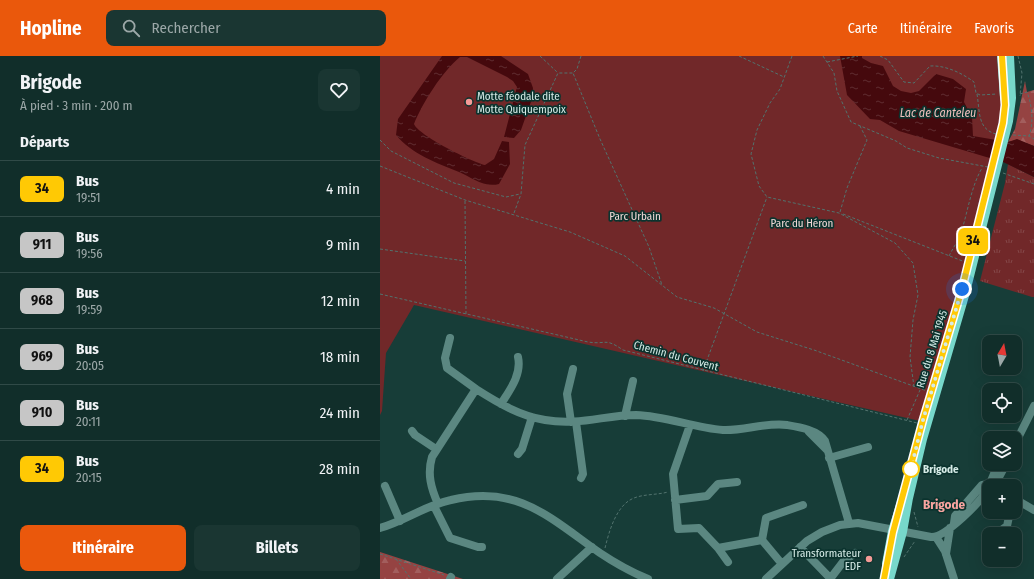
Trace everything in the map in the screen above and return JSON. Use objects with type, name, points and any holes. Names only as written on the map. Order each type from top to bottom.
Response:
[{"type":"main road","name":"Rue du 8 Mai 1945","points":[[889,579],[922,424],[955,312],[992,167],[1010,115],[1002,56]]},
{"type":"main road","name":"Rue du 8 Mai 1945","points":[[1008,94],[1009,56]]},
{"type":"main road","name":"Rue du 8 Mai 1945","points":[[884,579],[908,498],[922,439],[955,328],[992,167]]},
{"type":"street","points":[[450,338],[445,358],[447,368],[476,390],[501,404],[532,417],[573,422],[625,416],[648,416],[690,425],[736,430],[779,424],[808,431],[828,454],[849,523]]},
{"type":"street","points":[[501,404],[515,380],[519,362],[518,357]]},
{"type":"street","points":[[573,369],[567,394],[583,474],[581,478]]},
{"type":"street","points":[[625,416],[633,381]]},
{"type":"street","points":[[476,390],[436,449],[431,461],[430,476],[436,505],[450,538],[482,547]]},
{"type":"street","points":[[1022,431],[1034,406]]},
{"type":"street","points":[[518,454],[522,449],[532,417]]},
{"type":"street","points":[[690,425],[674,470],[674,491],[678,529],[698,528],[718,548],[728,562]]},
{"type":"street","points":[[412,430],[415,436],[436,449]]},
{"type":"street","points":[[828,454],[868,447]]},
{"type":"street","points":[[996,479],[1002,471]]},
{"type":"street","points":[[675,500],[707,496],[718,484],[737,482]]},
{"type":"street","points":[[946,554],[955,516],[982,484]]},
{"type":"street","points":[[385,486],[400,521]]},
{"type":"street","points":[[380,528],[451,499],[480,496],[497,497],[517,501],[549,516],[604,556],[648,579]]},
{"type":"street","points":[[1022,504],[1034,510]]},
{"type":"street","points":[[782,564],[762,540],[764,523],[766,518],[803,505]]},
{"type":"street","points":[[766,579],[800,547],[822,532],[849,523],[936,537],[952,526]]},
{"type":"street","points":[[936,537],[946,554],[954,579]]},
{"type":"street","points":[[718,548],[762,540]]},
{"type":"street","points":[[557,579],[592,547]]},
{"type":"street","points":[[800,547],[830,579],[843,562],[855,552]]},
{"type":"path","points":[[540,56],[558,73],[573,73],[577,69],[581,56]]},
{"type":"path","points":[[739,56],[784,77]]},
{"type":"path","points":[[792,56],[780,89],[770,103],[757,130],[750,154],[758,186],[767,197],[839,213],[968,263]]},
{"type":"path","points":[[823,56],[834,73],[837,91],[851,122],[907,148],[939,158],[992,167],[1012,177],[1034,184]]},
{"type":"path","points":[[826,62],[858,56]]},
{"type":"path","points":[[880,56],[888,60],[904,82],[914,82],[930,66],[937,66],[968,78],[974,82],[982,124],[986,130],[1002,135],[1029,136],[1034,139]]},
{"type":"path","points":[[514,214],[521,194],[525,145],[558,73]]},
{"type":"path","points":[[573,73],[600,139],[649,247],[662,286]]},
{"type":"path","points":[[976,94],[1008,94],[1027,92],[1031,103],[1032,128],[1029,136]]},
{"type":"path","points":[[839,213],[847,188],[867,140],[860,125]]},
{"type":"path","points":[[380,140],[391,152],[454,183],[506,197],[521,194]]},
{"type":"path","points":[[380,166],[465,200],[570,232],[625,256],[677,297],[714,308],[757,332],[814,350],[928,391]]},
{"type":"path","points":[[949,256],[961,232],[972,196],[973,184],[992,167]]},
{"type":"path","points":[[703,371],[767,197]]},
{"type":"path","points":[[465,200],[466,315]]},
{"type":"path","points":[[839,213],[895,243],[913,262],[918,295],[913,320],[910,357],[914,386]]},
{"type":"path","points":[[380,250],[466,261]]},
{"type":"path","name":"Chemin du Couvent","points":[[380,294],[588,342],[605,341],[623,350],[703,371],[922,424]]},
{"type":"path","points":[[907,420],[920,389]]},
{"type":"path","points":[[604,556],[610,533],[623,506],[635,498],[674,491]]},
{"type":"path","points":[[380,554],[450,578]]},
{"type":"path","points":[[395,559],[411,579]]},
{"type":"green space","name":"Parc du Héron","points":[[380,56],[998,56],[1003,97],[1000,122],[958,288],[920,421],[414,305],[386,353],[382,411],[380,415]]},
{"type":"green space","points":[[1025,81],[1027,92],[1034,90],[1034,146],[1017,140],[1008,142],[1015,129]]},
{"type":"green space","points":[[1008,164],[1034,177],[1034,297],[980,281],[1005,183]]},
{"type":"green space","points":[[380,552],[463,579],[380,579]]},
{"type":"water","points":[[442,56],[501,56],[528,74],[533,88],[532,99],[521,130],[514,138],[504,137],[517,87],[513,81],[507,77],[467,57],[460,57],[446,71],[422,106],[414,124],[425,135],[435,141],[458,154],[485,165],[494,159],[502,141],[509,142],[510,164],[499,184],[488,185],[433,161],[409,148],[396,135],[398,119]]},
{"type":"water","name":"Lac de Canteleu","points":[[840,56],[862,56],[862,58],[871,63],[883,66],[893,86],[901,91],[911,93],[919,91],[936,74],[953,79],[966,89],[964,102],[972,117],[973,136],[1008,142],[1017,139],[1034,146],[1034,177],[1003,162],[899,131],[880,120],[870,119],[847,95]]},
{"type":"bus line","name":"34","points":[[884,579],[893,532],[904,496],[923,420],[962,289],[979,214],[1003,123],[1005,105],[1002,56]]},
{"type":"place","name":"Motte féodale dite Motte Quiquempoix","points":[[469,102]]},
{"type":"place","name":"Brigode","points":[[911,469]]},
{"type":"place","name":"Transformateur EDF","points":[[869,559]]},
{"type":"district","name":"Brigode","points":[[944,504]]},
{"type":"route","points":[[911,469],[923,420],[962,289]]},
{"type":"park label","name":"Parc Urbain","points":[[635,216]]}]
